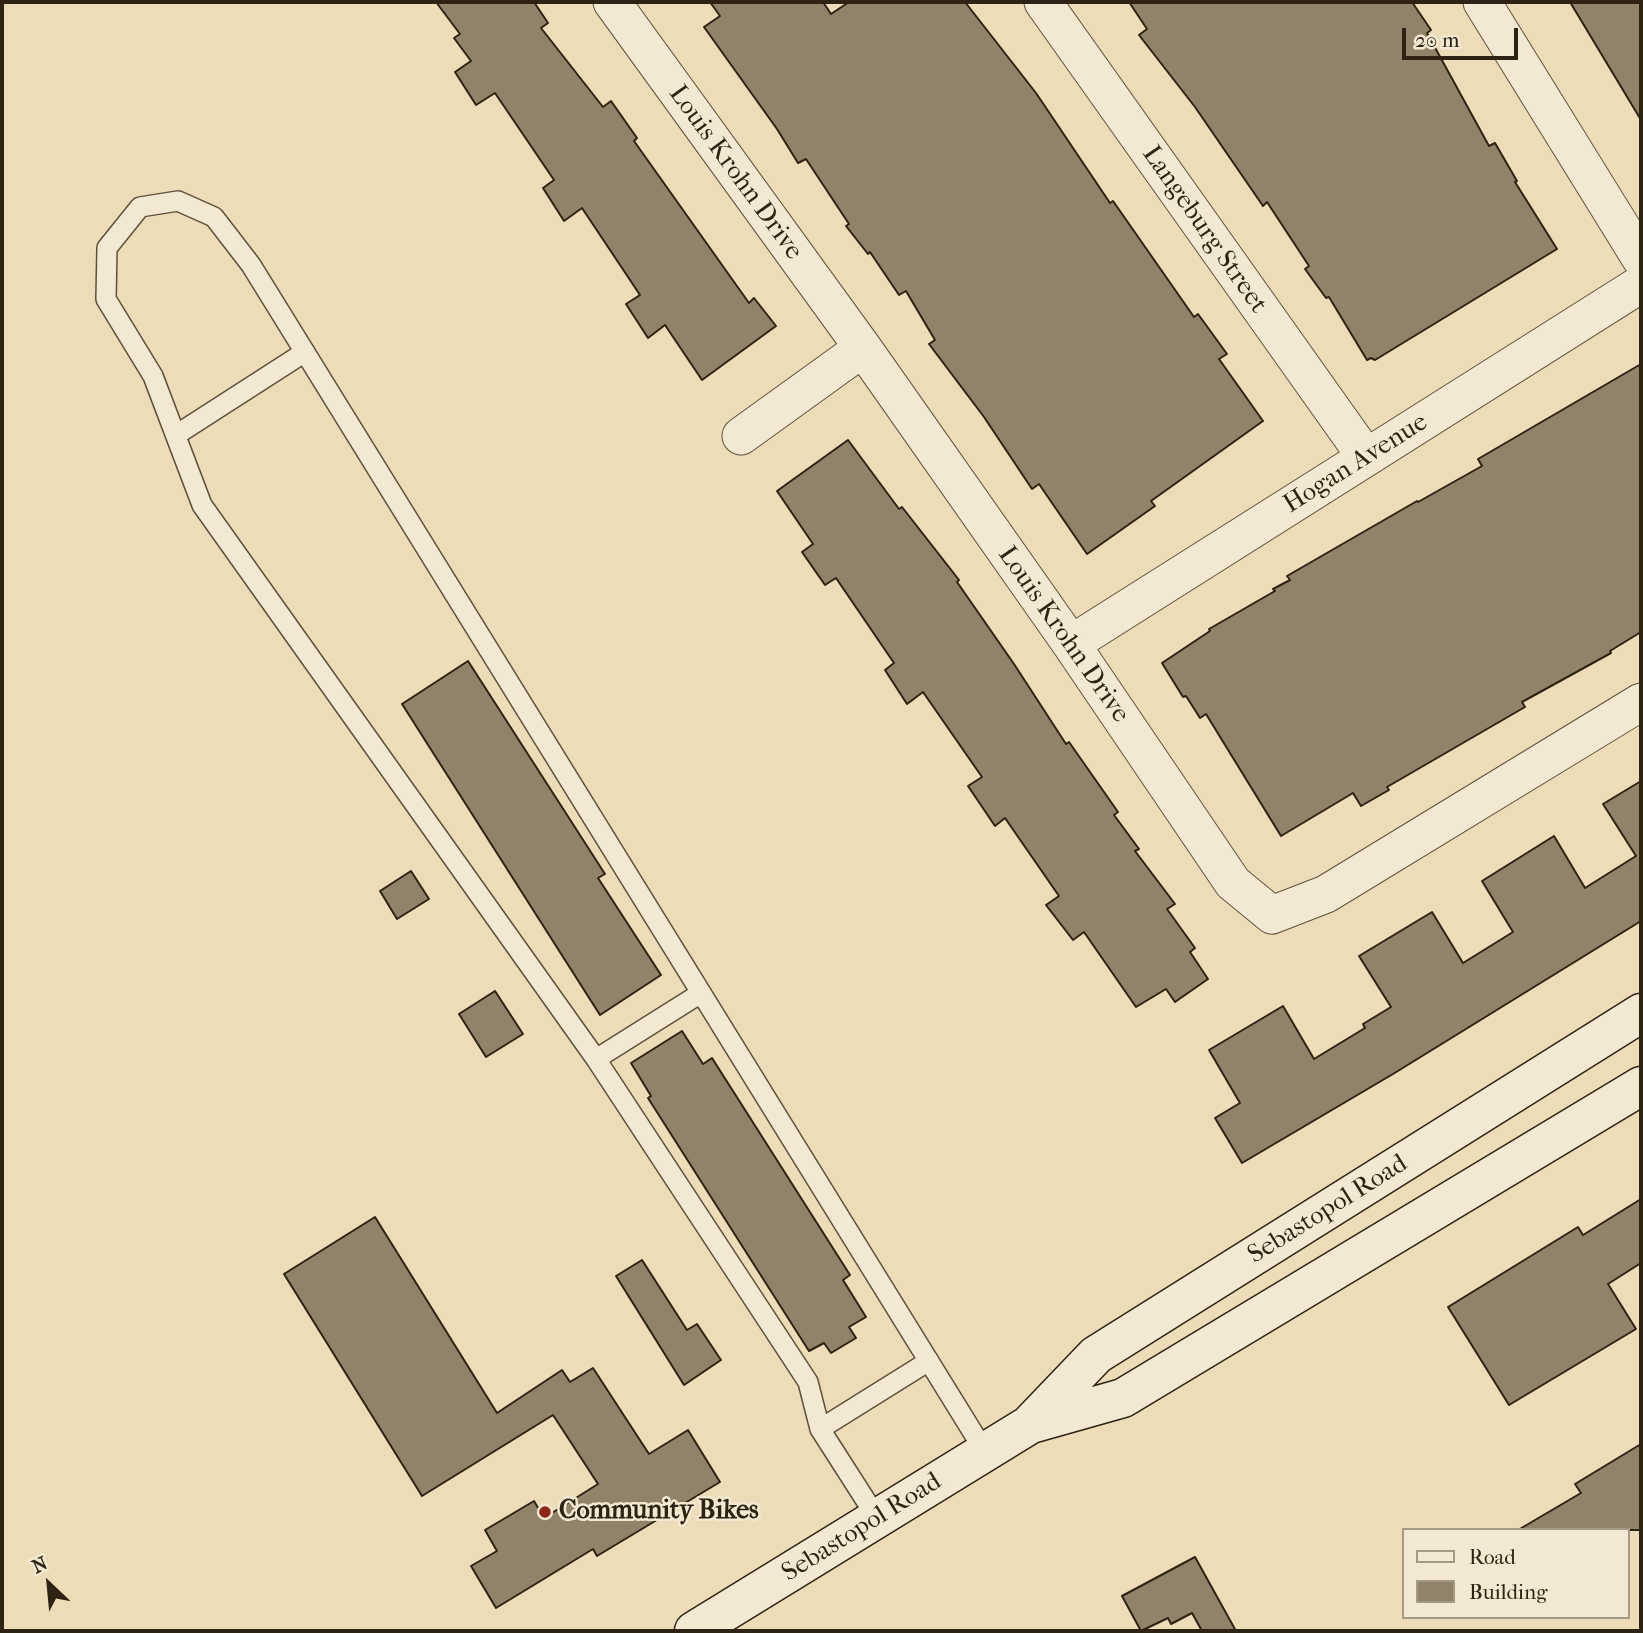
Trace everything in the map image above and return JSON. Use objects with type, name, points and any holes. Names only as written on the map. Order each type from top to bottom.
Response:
[{"type":"main road","name":"Sebastopol Road","points":[[1030,1425],[1096,1355],[1641,1013]]},
{"type":"main road","name":"Sebastopol Road","points":[[694,1631],[1030,1425],[1123,1398],[1641,1086]]},
{"type":"street","name":"Louis Krohn Drive","points":[[611,2],[863,348],[1071,644],[1233,883],[1272,915],[1326,894],[1641,702]]},
{"type":"street","name":"Langeburg Street","points":[[1043,2],[1366,457]]},
{"type":"street","points":[[1482,2],[1641,259]]},
{"type":"street","name":"Hogan Avenue","points":[[1071,644],[1641,284]]},
{"type":"street","points":[[741,436],[863,348]]},
{"type":"lane","points":[[877,1518],[820,1429],[808,1382],[596,1059],[202,505],[153,376],[106,299],[107,248],[140,207],[178,201],[214,217],[251,265],[985,1452]]},
{"type":"lane","points":[[176,435],[305,352]]},
{"type":"lane","points":[[596,1059],[701,993]]},
{"type":"lane","points":[[820,1429],[929,1362]]},
{"type":"building","points":[[436,2],[534,2],[548,23],[541,28],[603,107],[611,101],[637,138],[634,141],[749,303],[754,298],[776,326],[702,380],[665,325],[648,338],[626,304],[640,295],[582,208],[564,221],[543,188],[554,180],[495,93],[476,105],[455,72],[471,61],[454,38],[460,34]]},
{"type":"building","points":[[710,2],[823,2],[831,14],[849,2],[965,2],[1036,93],[1110,203],[1113,201],[1194,317],[1198,314],[1227,354],[1219,359],[1263,421],[1151,501],[1155,506],[1087,554],[1039,484],[1032,489],[984,417],[929,344],[935,340],[906,291],[899,295],[870,252],[868,254],[846,226],[849,224],[806,159],[798,163],[704,27],[720,16]]},
{"type":"building","points":[[1129,2],[1412,2],[1431,30],[1427,33],[1489,146],[1495,143],[1517,181],[1515,182],[1557,249],[1375,360],[1367,360],[1329,297],[1326,298],[1305,269],[1309,266],[1267,202],[1263,206],[1195,107],[1139,35],[1147,29]]},
{"type":"building","points":[[1570,2],[1641,2],[1641,120]]},
{"type":"building","points":[[1641,364],[1641,632],[1610,651],[1611,653],[1522,702],[1525,707],[1387,787],[1389,790],[1361,806],[1353,793],[1281,836],[1206,714],[1200,718],[1162,663],[1210,631],[1209,629],[1275,591],[1273,589],[1290,580],[1287,576],[1482,466],[1478,459]]},
{"type":"building","points":[[848,440],[899,509],[902,507],[959,580],[957,582],[1066,744],[1069,742],[1118,812],[1114,815],[1139,849],[1135,851],[1175,904],[1167,909],[1195,948],[1190,952],[1208,979],[1175,1002],[1166,989],[1136,1007],[1084,932],[1073,940],[1046,905],[1059,896],[1005,818],[995,826],[968,786],[982,777],[923,692],[907,704],[885,670],[894,663],[836,578],[825,585],[802,552],[813,544],[777,491]]},
{"type":"building","points":[[468,661],[605,874],[598,878],[661,975],[600,1015],[402,704]]},
{"type":"building","points":[[1641,781],[1641,921],[1393,1074],[1242,1163],[1215,1118],[1240,1103],[1209,1050],[1283,1006],[1314,1059],[1365,1028],[1363,1024],[1391,1007],[1359,956],[1432,912],[1463,963],[1513,932],[1482,881],[1554,836],[1585,888],[1636,856],[1603,804]]},
{"type":"building","points":[[411,871],[429,899],[397,919],[380,891]]},
{"type":"building","points":[[495,991],[523,1034],[486,1057],[459,1014]]},
{"type":"building","points":[[682,1031],[703,1064],[712,1058],[850,1275],[843,1280],[866,1317],[849,1327],[856,1338],[831,1353],[824,1343],[809,1351],[648,1098],[651,1096],[631,1063]]},
{"type":"building","points":[[1641,1199],[1641,1263],[1608,1284],[1636,1329],[1509,1405],[1448,1307],[1578,1227],[1583,1235]]},
{"type":"building","points":[[375,1217],[497,1413],[562,1370],[570,1382],[593,1368],[649,1454],[688,1430],[720,1482],[597,1556],[593,1549],[496,1608],[471,1566],[497,1551],[485,1530],[534,1501],[544,1518],[598,1484],[553,1415],[422,1496],[284,1274]]},
{"type":"building","points":[[642,1260],[687,1330],[697,1324],[721,1360],[684,1385],[616,1276]]},
{"type":"building","points":[[1641,1444],[1641,1530],[1521,1528],[1581,1493],[1575,1484]]},
{"type":"building","points":[[1195,1557],[1236,1631],[1202,1631],[1192,1613],[1171,1624],[1168,1618],[1141,1631],[1122,1596]]},
{"type":"place","name":"Community Bikes","points":[[545,1512]]}]
